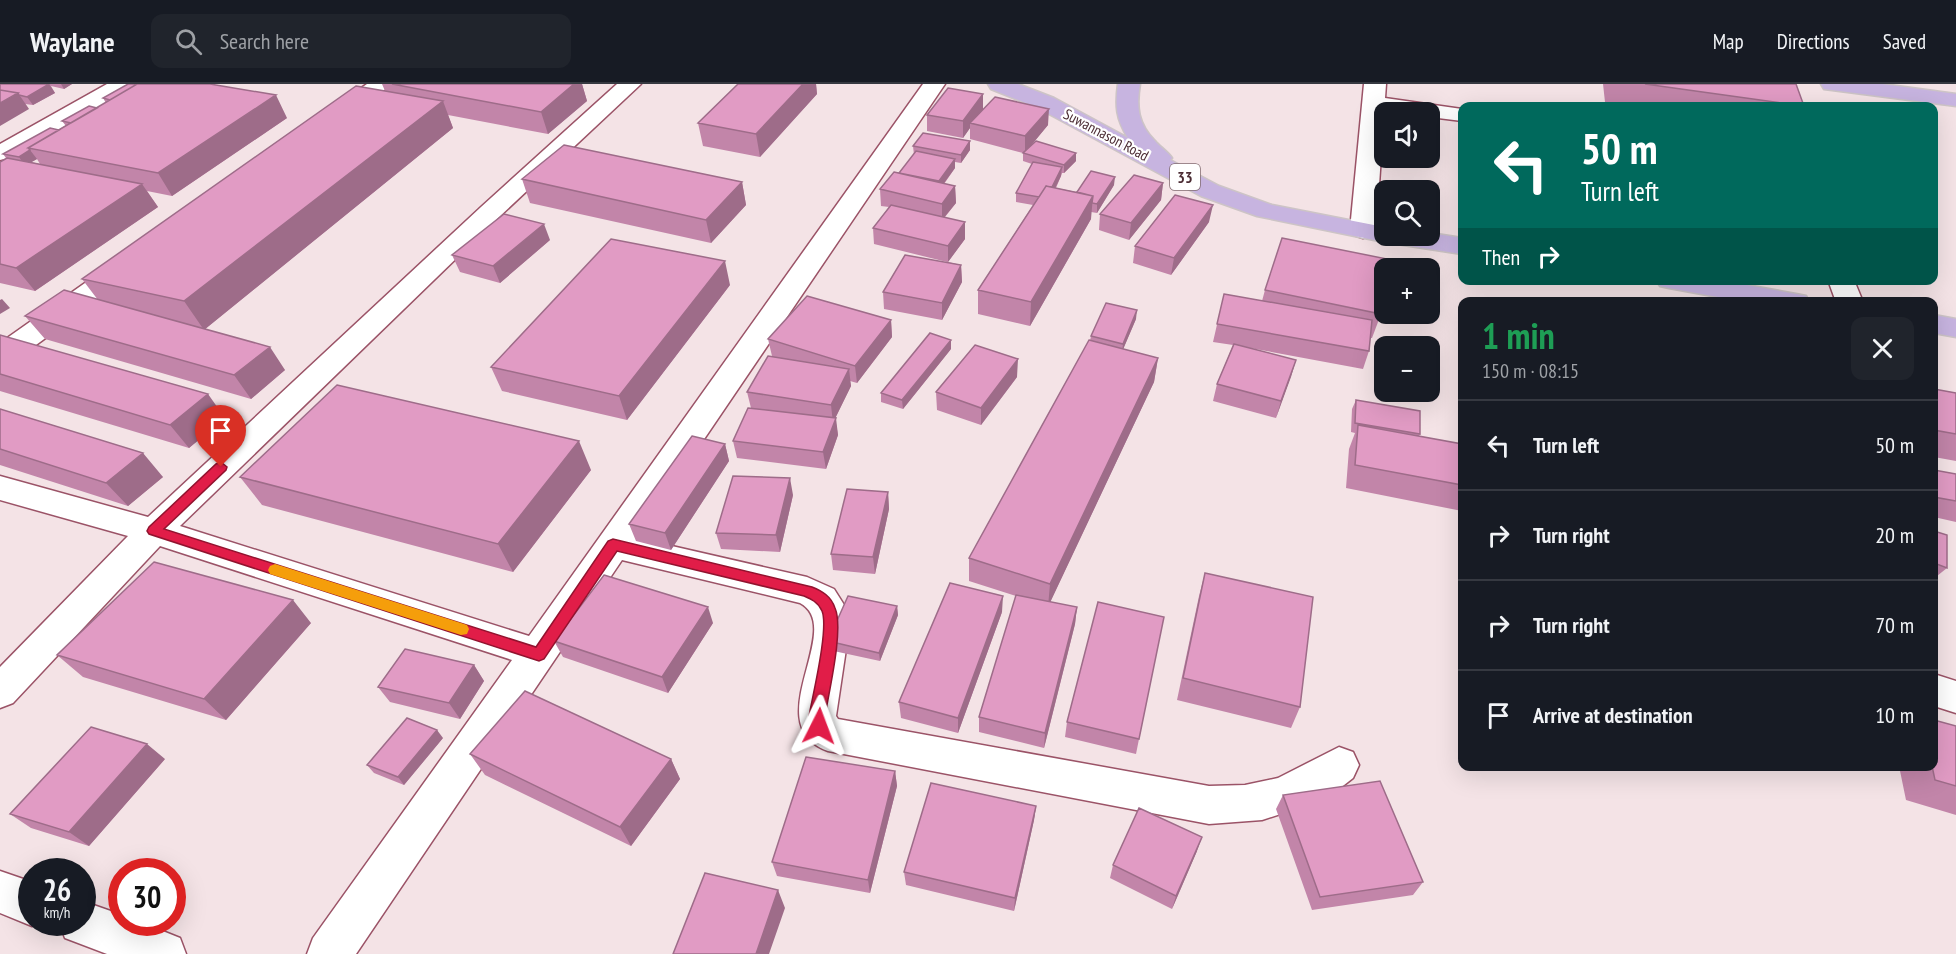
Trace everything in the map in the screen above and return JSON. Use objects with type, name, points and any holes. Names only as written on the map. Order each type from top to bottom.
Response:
[{"type":"main road","name":"Suwannason Road","points":[[999,84],[1046,103],[1210,191],[1266,211],[1374,232]]},
{"type":"main road","points":[[1129,84],[1126,109],[1135,131],[1152,152],[1188,179]]},
{"type":"main road","points":[[1832,84],[1956,100]]},
{"type":"main road","points":[[1440,243],[1458,245]]},
{"type":"main road","points":[[1698,285],[1767,297]]},
{"type":"main road","points":[[1938,325],[1956,328]]},
{"type":"street","points":[[0,153],[123,84]]},
{"type":"street","points":[[314,132],[381,84]]},
{"type":"street","points":[[0,692],[154,531],[490,213],[630,84]]},
{"type":"street","points":[[329,954],[934,84]]},
{"type":"street","points":[[1374,180],[1375,94],[1458,114]]},
{"type":"street","points":[[0,357],[143,255]]},
{"type":"street","points":[[0,488],[154,531],[539,654]]},
{"type":"street","points":[[613,545],[807,591],[820,597],[829,609],[831,626],[817,716],[819,726],[828,734],[1209,805],[1239,805],[1270,801],[1321,779],[1339,765]]},
{"type":"street","points":[[1938,691],[1956,697]]},
{"type":"street","points":[[0,892],[18,899]]},
{"type":"street","points":[[96,928],[164,954]]},
{"type":"building","points":[[0,84],[49,84],[27,97],[0,90]]},
{"type":"building","points":[[128,84],[137,84],[110,100],[103,98]]},
{"type":"building","points":[[137,84],[210,84],[276,95],[158,173],[28,148]]},
{"type":"building","points":[[392,84],[574,84],[541,112]]},
{"type":"building","points":[[738,84],[803,84],[756,134],[698,123]]},
{"type":"building","points":[[1645,84],[1796,84],[1803,102],[1775,102]]},
{"type":"building","points":[[356,86],[443,101],[184,301],[82,279]]},
{"type":"building","points":[[948,88],[983,94],[963,121],[927,115]]},
{"type":"building","points":[[0,90],[18,93],[0,103]]},
{"type":"building","points":[[995,97],[1049,109],[1025,136],[970,123]]},
{"type":"building","points":[[89,106],[97,108],[71,123],[62,121]]},
{"type":"building","points":[[50,128],[59,130],[28,148],[30,150],[19,157],[3,154]]},
{"type":"building","points":[[923,133],[970,141],[961,155],[913,146]]},
{"type":"building","points":[[1036,141],[1076,153],[1064,165],[1023,153]]},
{"type":"building","points":[[564,145],[742,182],[706,220],[522,179]]},
{"type":"building","points":[[916,151],[955,159],[939,181],[899,173]]},
{"type":"building","points":[[7,158],[142,184],[16,268],[0,264],[0,162]]},
{"type":"building","points":[[1033,162],[1062,167],[1052,187],[1046,186],[1039,197],[1016,193]]},
{"type":"building","points":[[1091,171],[1115,177],[1097,204],[1092,203],[1093,196],[1077,192]]},
{"type":"building","points":[[894,172],[955,186],[942,204],[880,189]]},
{"type":"building","points":[[1134,175],[1163,183],[1131,223],[1100,214]]},
{"type":"building","points":[[1046,186],[1093,196],[1031,302],[978,290]]},
{"type":"building","points":[[1175,195],[1213,205],[1174,258],[1135,246]]},
{"type":"building","points":[[891,205],[965,222],[948,246],[873,228]]},
{"type":"building","points":[[504,214],[544,224],[493,266],[452,255]]},
{"type":"building","points":[[1282,238],[1382,258],[1374,258],[1374,313],[1265,290]]},
{"type":"building","points":[[611,239],[725,261],[619,396],[491,367]]},
{"type":"building","points":[[905,255],[961,265],[942,303],[883,292]]},
{"type":"building","points":[[64,290],[270,347],[234,375],[25,316]]},
{"type":"building","points":[[1224,294],[1372,320],[1369,351],[1217,324]]},
{"type":"building","points":[[807,296],[891,320],[855,366],[768,339]]},
{"type":"building","points":[[1106,303],[1137,310],[1123,344],[1091,336]]},
{"type":"building","points":[[930,333],[951,340],[902,400],[881,393]]},
{"type":"building","points":[[0,335],[208,394],[170,425],[0,374]]},
{"type":"building","points":[[1089,340],[1158,358],[1050,584],[969,558]]},
{"type":"building","points":[[1234,344],[1296,360],[1281,401],[1217,384]]},
{"type":"building","points":[[975,345],[1018,359],[981,408],[936,392]]},
{"type":"building","points":[[768,356],[849,369],[831,405],[747,392]]},
{"type":"building","points":[[337,385],[579,441],[498,544],[240,477]]},
{"type":"building","points":[[1938,390],[1956,393],[1956,434],[1938,431]]},
{"type":"building","points":[[1356,400],[1420,411],[1420,434],[1355,423]]},
{"type":"building","points":[[748,408],[836,418],[823,452],[733,441]]},
{"type":"building","points":[[0,409],[143,453],[106,483],[0,449]]},
{"type":"building","points":[[1358,425],[1458,443],[1458,484],[1355,465]]},
{"type":"building","points":[[692,436],[725,444],[665,533],[629,524]]},
{"type":"building","points":[[1938,471],[1956,474],[1956,501],[1938,498]]},
{"type":"building","points":[[733,476],[790,478],[776,535],[716,533]]},
{"type":"building","points":[[847,489],[888,492],[873,557],[831,554]]},
{"type":"building","points":[[1938,532],[1947,535],[1947,568],[1938,565]]},
{"type":"building","points":[[154,562],[293,600],[204,699],[57,655]]},
{"type":"building","points":[[1205,573],[1313,597],[1300,707],[1183,678]]},
{"type":"building","points":[[604,575],[708,607],[662,677],[554,641]]},
{"type":"building","points":[[950,583],[1003,596],[958,718],[899,702]]},
{"type":"building","points":[[1016,595],[1077,607],[1045,733],[979,717]]},
{"type":"building","points":[[848,596],[897,606],[879,653],[828,641]]},
{"type":"building","points":[[1098,602],[1164,617],[1139,739],[1067,722]]},
{"type":"building","points":[[405,649],[474,665],[449,703],[378,687]]},
{"type":"building","points":[[525,691],[671,759],[620,827],[470,754]]},
{"type":"building","points":[[407,718],[437,730],[398,777],[367,765]]},
{"type":"building","points":[[1938,721],[1956,726],[1956,786],[1935,780],[1933,771],[1938,771]]},
{"type":"building","points":[[91,727],[147,744],[69,832],[10,814]]},
{"type":"building","points":[[806,757],[895,771],[868,880],[772,862]]},
{"type":"building","points":[[1380,781],[1423,882],[1320,897],[1283,795]]},
{"type":"building","points":[[931,783],[1036,806],[1015,898],[904,872]]},
{"type":"building","points":[[1139,808],[1202,837],[1176,896],[1113,865]]},
{"type":"building","points":[[705,873],[778,890],[756,954],[673,954]]},
{"type":"slow traffic","points":[[275,570],[461,629]]},
{"type":"route","points":[[221,467],[154,531],[539,654],[613,545],[807,591],[820,597],[829,609],[831,626],[817,716],[819,726]]}]
